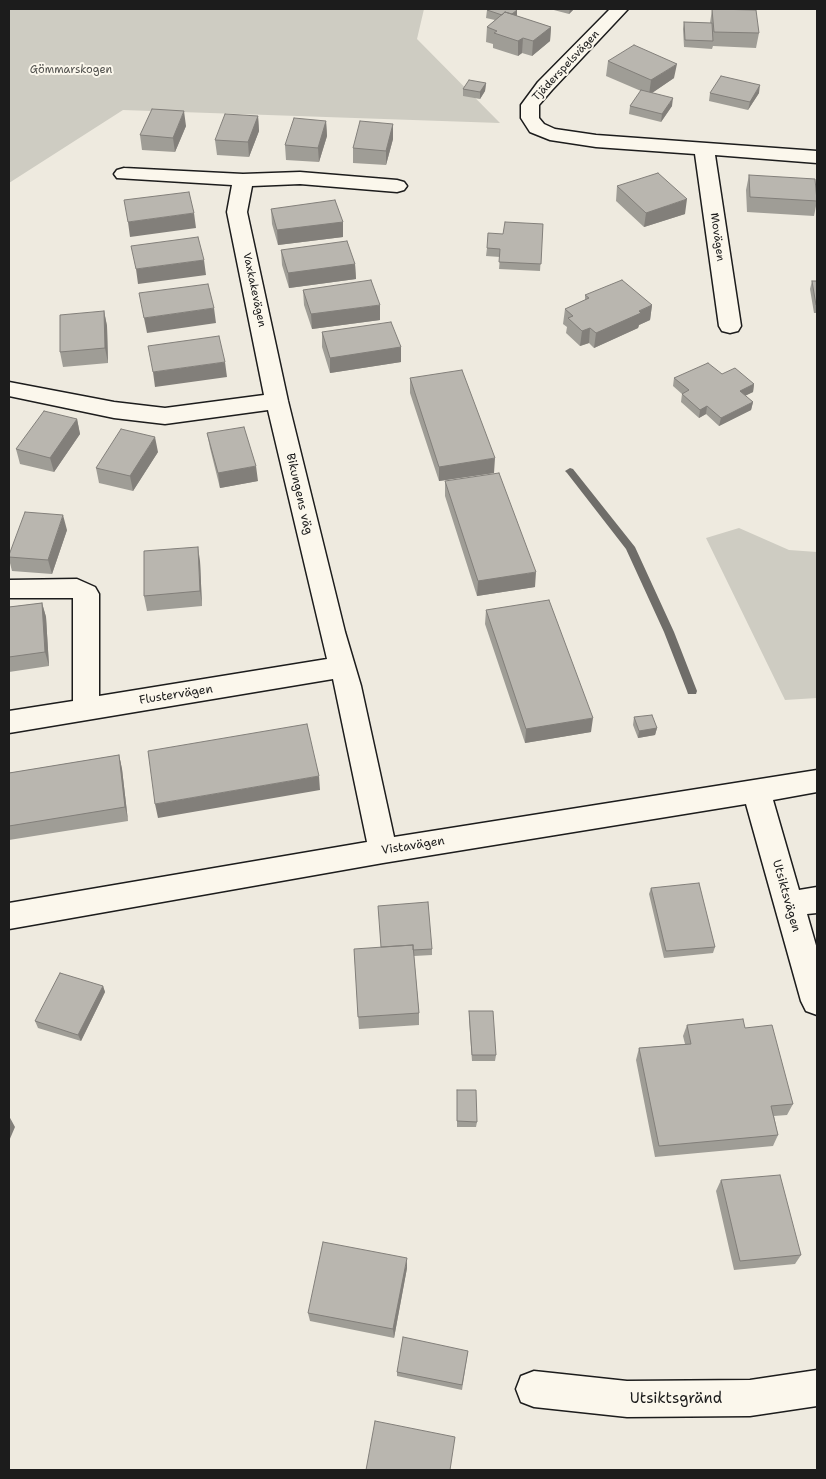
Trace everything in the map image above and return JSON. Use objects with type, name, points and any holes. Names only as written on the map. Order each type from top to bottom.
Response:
[{"type":"street","name":"Tjäderspelsvägen","points":[[619,9],[545,86],[530,105],[530,118],[537,128],[556,135],[596,141],[704,149]]},
{"type":"street","points":[[704,149],[817,156]]},
{"type":"street","name":"Movägen","points":[[704,149],[730,326]]},
{"type":"street","points":[[124,174],[243,180],[300,178],[397,186]]},
{"type":"street","name":"Vaxkakevägen","points":[[243,180],[238,212],[277,401]]},
{"type":"street","points":[[9,389],[114,410],[165,416],[277,401]]},
{"type":"street","name":"Bikungens väg","points":[[277,401],[332,632],[343,667],[384,851]]},
{"type":"street","points":[[9,589],[77,588],[86,594],[86,710]]},
{"type":"street","name":"Flustervägen","points":[[9,722],[343,667]]},
{"type":"street","name":"Vistavägen","points":[[9,916],[384,851],[817,780]]},
{"type":"street","name":"Utsiktsvägen","points":[[756,791],[817,1001]]},
{"type":"street","points":[[789,904],[817,900]]},
{"type":"street","name":"Utsiktsgränd","points":[[534,1389],[637,1399],[750,1398],[817,1388]]},
{"type":"green space","name":"Gömmarskogen","points":[[9,9],[424,9],[417,39],[500,123],[123,110],[9,183]]},
{"type":"green space","points":[[739,528],[789,550],[817,552],[817,698],[785,700],[706,538]]},
{"type":"building","points":[[488,9],[517,10],[512,14],[505,12],[502,15]]},
{"type":"building","points":[[712,9],[756,10],[759,33],[714,32]]},
{"type":"building","points":[[505,12],[551,27],[533,41],[523,38],[518,41],[494,33],[497,31],[487,27]]},
{"type":"building","points":[[684,22],[712,23],[713,41],[685,40]]},
{"type":"building","points":[[634,45],[677,64],[651,80],[608,61]]},
{"type":"building","points":[[721,76],[760,85],[750,102],[710,93]]},
{"type":"building","points":[[469,80],[486,83],[480,92],[463,89]]},
{"type":"building","points":[[641,90],[673,98],[662,114],[630,106]]},
{"type":"building","points":[[152,109],[184,111],[173,138],[140,135]]},
{"type":"building","points":[[225,114],[258,116],[248,142],[215,140]]},
{"type":"building","points":[[294,118],[326,121],[318,148],[285,145]]},
{"type":"building","points":[[360,121],[393,124],[386,151],[353,148]]},
{"type":"building","points":[[658,173],[687,199],[646,213],[617,186]]},
{"type":"building","points":[[749,175],[815,179],[817,201],[750,197]]},
{"type":"building","points":[[189,192],[194,213],[128,222],[124,200]]},
{"type":"building","points":[[335,200],[343,222],[277,230],[271,209]]},
{"type":"building","points":[[505,222],[543,224],[541,264],[499,262],[500,249],[487,248],[488,233],[503,234]]},
{"type":"building","points":[[198,237],[204,260],[136,269],[131,246]]},
{"type":"building","points":[[347,241],[355,264],[288,273],[281,250]]},
{"type":"building","points":[[371,280],[380,305],[311,314],[303,290]]},
{"type":"building","points":[[622,280],[652,305],[639,311],[641,313],[596,333],[590,328],[582,331],[568,318],[573,316],[565,309],[589,298],[585,295]]},
{"type":"building","points":[[812,281],[817,281],[817,305],[816,305]]},
{"type":"building","points":[[208,284],[214,308],[144,318],[139,293]]},
{"type":"building","points":[[104,311],[105,348],[60,352],[60,315]]},
{"type":"building","points":[[391,322],[401,347],[330,358],[322,332]]},
{"type":"building","points":[[219,336],[225,362],[153,372],[148,346]]},
{"type":"building","points":[[708,363],[722,374],[735,368],[754,384],[740,391],[753,402],[721,418],[707,406],[700,410],[682,394],[689,390],[674,378]]},
{"type":"building","points":[[462,370],[495,458],[439,467],[410,378]]},
{"type":"building","points":[[44,411],[77,419],[50,458],[16,449]]},
{"type":"building","points":[[244,427],[256,466],[218,473],[207,433]]},
{"type":"building","points":[[121,429],[155,437],[130,476],[96,468]]},
{"type":"building","points":[[499,473],[536,572],[478,581],[445,481]]},
{"type":"building","points":[[25,512],[63,515],[48,560],[9,557]]},
{"type":"building","points":[[198,547],[200,591],[144,596],[144,551]]},
{"type":"building","points":[[549,600],[593,718],[526,729],[486,610]]},
{"type":"building","points":[[42,603],[45,652],[9,657],[9,607]]},
{"type":"building","points":[[652,715],[657,728],[639,731],[634,717]]},
{"type":"building","points":[[307,724],[319,776],[155,804],[148,751]]},
{"type":"building","points":[[119,755],[125,807],[9,826],[9,773]]},
{"type":"building","points":[[699,883],[715,947],[666,951],[651,888]]},
{"type":"building","points":[[428,902],[432,949],[413,950],[413,945],[381,947],[378,906]]},
{"type":"building","points":[[413,945],[419,1013],[358,1017],[354,949]]},
{"type":"building","points":[[60,973],[103,986],[78,1035],[35,1021]]},
{"type":"building","points":[[469,1011],[493,1011],[496,1055],[472,1055]]},
{"type":"building","points":[[743,1019],[745,1028],[772,1025],[793,1104],[771,1106],[778,1135],[659,1146],[639,1048],[691,1044],[687,1025]]},
{"type":"building","points":[[457,1090],[476,1090],[477,1122],[457,1121]]},
{"type":"building","points":[[780,1175],[801,1255],[740,1261],[721,1180]]},
{"type":"building","points":[[323,1242],[407,1258],[393,1329],[308,1313]]},
{"type":"building","points":[[403,1337],[468,1351],[462,1385],[397,1372]]},
{"type":"building","points":[[375,1421],[455,1437],[450,1470],[366,1470]]},
{"type":"waterway","points":[[570,471],[630,547],[669,632],[692,691]]}]
